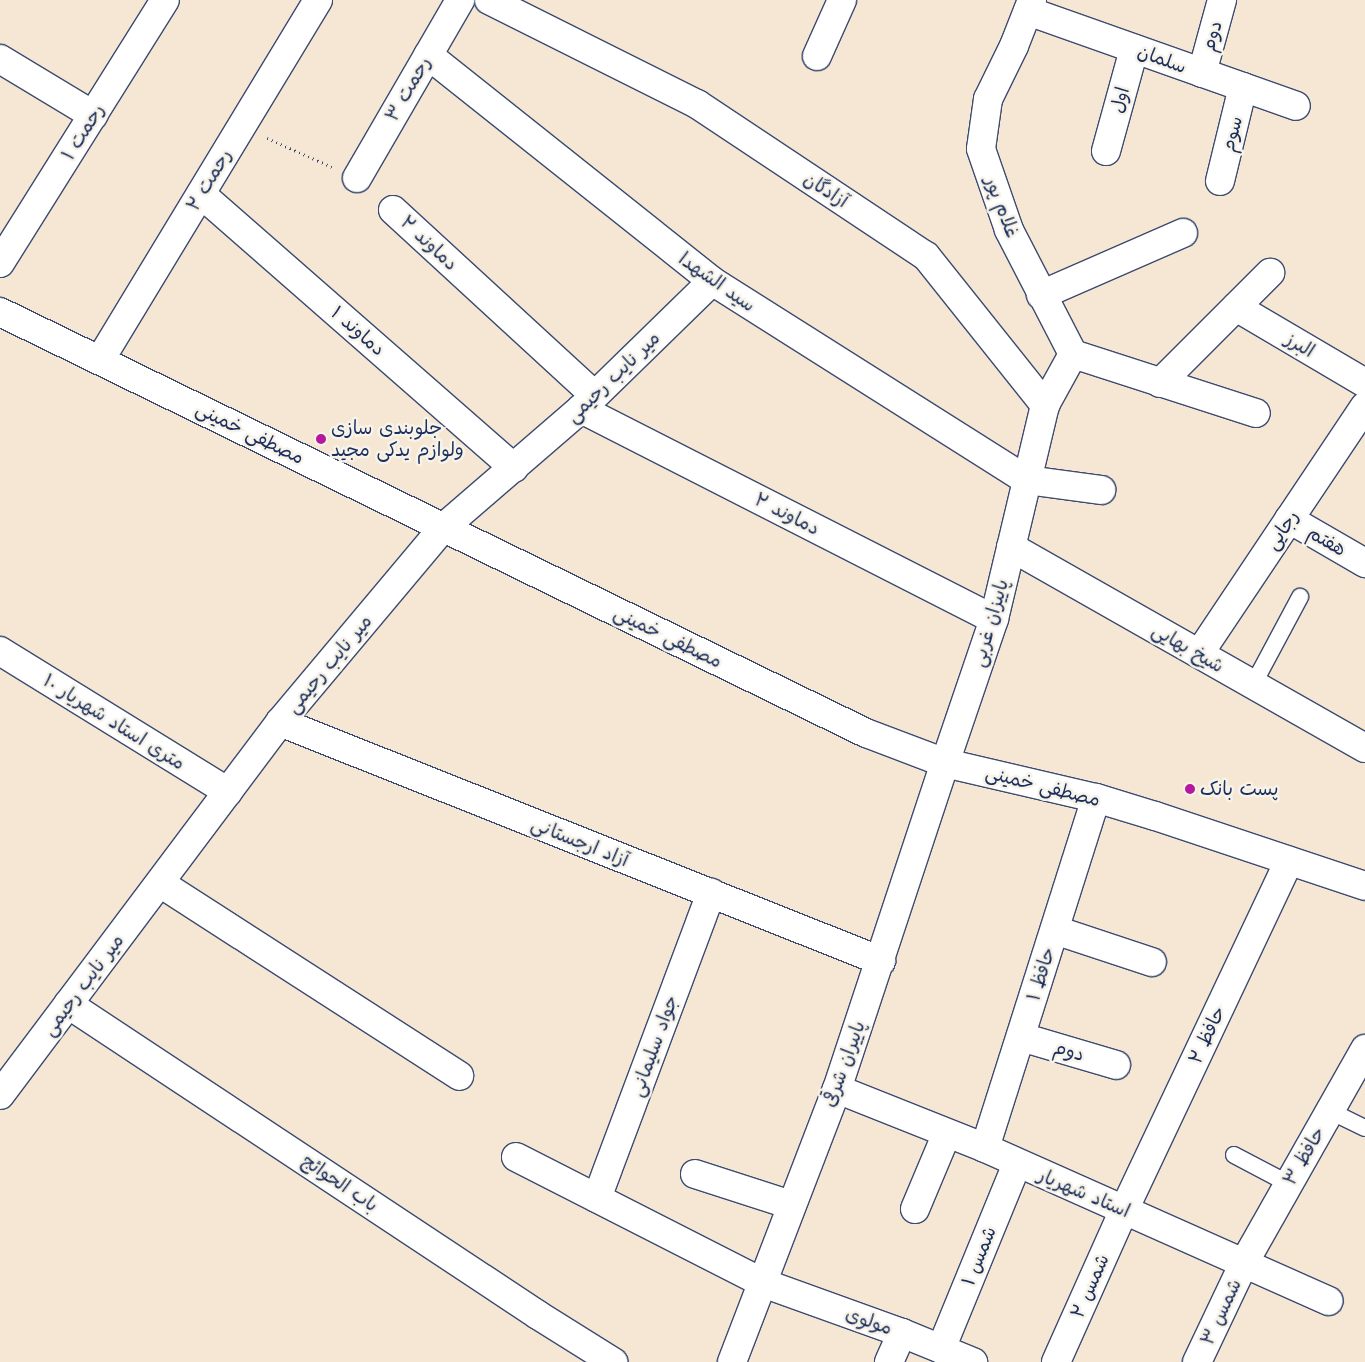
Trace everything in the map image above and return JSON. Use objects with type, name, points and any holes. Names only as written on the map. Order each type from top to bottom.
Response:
[{"type":"street","name":"رحمت ۱","points":[[0,263],[166,0]]},
{"type":"street","name":"رحمت ۲","points":[[100,360],[318,0]]},
{"type":"street","name":"رحمت ۳","points":[[357,178],[460,0]]},
{"type":"street","name":"آزادگان","points":[[489,0],[697,104],[926,256],[1044,405]]},
{"type":"street","points":[[817,56],[842,0]]},
{"type":"street","name":"دوم","points":[[1202,73],[1222,0]]},
{"type":"street","name":"سلمان","points":[[1030,5],[1134,49],[1296,106]]},
{"type":"street","name":"غلام پور","points":[[1030,5],[988,99],[981,149],[1009,230],[1073,354]]},
{"type":"street","name":"اول","points":[[1106,151],[1134,49]]},
{"type":"street","name":"سید الشهدا","points":[[428,55],[712,281],[1027,480]]},
{"type":"street","points":[[0,59],[94,115]]},
{"type":"street","name":"سوم","points":[[1220,181],[1243,87]]},
{"type":"street","name":"دماوند ۱","points":[[201,194],[514,468]]},
{"type":"street","name":"دماوند ۲","points":[[393,210],[587,402],[994,620]]},
{"type":"street","points":[[1041,295],[1183,233]]},
{"type":"street","points":[[1160,383],[1270,273]]},
{"type":"street","name":"میر نایب رحیمی","points":[[0,1095],[280,722],[443,528],[514,468],[587,402],[712,281]]},
{"type":"street","name":"البرز","points":[[1236,306],[1365,383]]},
{"type":"street","name":"مصطفی خمینی","points":[[0,312],[866,733],[945,763],[1096,798],[1156,816],[1365,886]]},
{"type":"street","points":[[1101,490],[1027,480],[1044,405],[1073,354],[1256,413]]},
{"type":"street","name":"رجایی","points":[[1199,654],[1289,519],[1355,441],[1365,406]]},
{"type":"street","name":"پاییزان غربی","points":[[945,763],[994,620],[1027,480]]},
{"type":"street","name":"هفتم","points":[[1289,519],[1365,563]]},
{"type":"street","name":"شیخ بهایی","points":[[1011,547],[1365,748]]},
{"type":"street","name":"۱۰ متری استاد شهریار","points":[[0,651],[228,792]]},
{"type":"street","name":"آزاد ارجستانی","points":[[280,722],[881,961]]},
{"type":"street","name":"پاییران شرقی","points":[[732,1362],[836,1089],[881,961],[945,763]]},
{"type":"street","name":"حافظ ۱","points":[[985,1148],[1022,1037],[1096,798]]},
{"type":"street","name":"حافظ ۲","points":[[1124,1210],[1290,860]]},
{"type":"street","points":[[160,883],[459,1076]]},
{"type":"street","name":"جواد سلیمانی","points":[[597,1198],[711,893]]},
{"type":"street","points":[[1054,930],[1152,962]]},
{"type":"street","name":"باب الحوائج","points":[[68,1004],[538,1315],[613,1362]]},
{"type":"street","name":"دوم","points":[[1022,1037],[1116,1065]]},
{"type":"street","name":"حافظ ۳","points":[[1244,1263],[1365,1049]]},
{"type":"street","name":"استاد شهریار","points":[[836,1089],[985,1148],[1017,1164],[1329,1301]]},
{"type":"street","points":[[915,1209],[947,1134]]},
{"type":"street","name":"مولوی","points":[[516,1157],[763,1283],[902,1333],[970,1361]]},
{"type":"street","name":"شمس ۱","points":[[941,1349],[1017,1164]]},
{"type":"street","points":[[695,1174],[791,1205]]},
{"type":"street","name":"شمس ۲","points":[[1056,1362],[1124,1210]]},
{"type":"street","name":"شمس ۳","points":[[1197,1362],[1244,1263]]},
{"type":"street","points":[[889,1362],[902,1333]]},
{"type":"lane","points":[[1253,685],[1300,597]]},
{"type":"lane","points":[[1330,1111],[1365,1128]]},
{"type":"lane","points":[[1234,1155],[1289,1184]]},
{"type":"path","points":[[242,127],[357,178]]},
{"type":"place","name":"جلوبندی سازی ولوازم یدکی مجید","points":[[321,439]]},
{"type":"place","name":"پست بانک","points":[[1190,789]]}]
